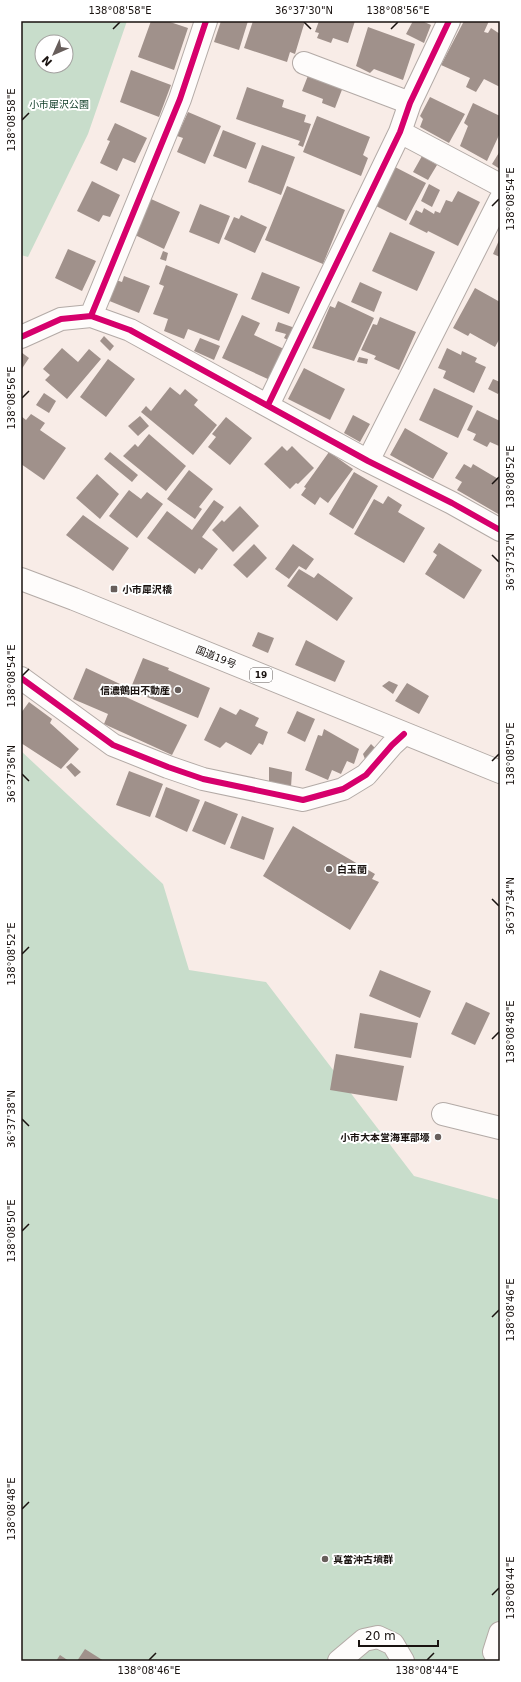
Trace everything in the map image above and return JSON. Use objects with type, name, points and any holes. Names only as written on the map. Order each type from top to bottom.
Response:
[{"type":"main road","points":[[91,316],[180,99],[206,21]]},
{"type":"main road","points":[[268,405],[400,132],[410,103],[449,21]]},
{"type":"main road","points":[[304,63],[410,103]]},
{"type":"main road","points":[[400,132],[500,185]]},
{"type":"main road","points":[[368,461],[500,200]]},
{"type":"main road","points":[[21,337],[61,319],[91,316],[130,330],[368,461],[452,503],[500,530]]},
{"type":"main road","name":"国道19号","points":[[21,579],[74,599],[500,772]]},
{"type":"main road","points":[[21,678],[113,745],[168,768],[203,779],[303,800],[343,789],[366,774],[404,734]]},
{"type":"main road","points":[[443,1114],[500,1128]]},
{"type":"main road","points":[[500,1633],[494,1652],[500,1661]]},
{"type":"main road","points":[[339,1661],[364,1640],[378,1637],[393,1644],[403,1661]]},
{"type":"green space","name":"小市犀沢公園","points":[[22,21],[127,21],[88,134],[28,257],[21,255]]},
{"type":"green space","points":[[21,751],[163,884],[189,970],[266,982],[414,1176],[500,1200],[500,1661],[21,1661]]},
{"type":"building","points":[[151,21],[167,21],[188,28],[174,70],[138,57]]},
{"type":"building","points":[[221,21],[248,21],[239,50],[214,42]]},
{"type":"building","points":[[253,21],[305,21],[295,54],[290,52],[287,62],[244,48]]},
{"type":"building","points":[[319,21],[355,21],[348,43],[333,38],[331,43],[317,38],[319,33],[315,32]]},
{"type":"building","points":[[413,21],[422,21],[431,25],[424,43],[406,34]]},
{"type":"building","points":[[464,21],[489,21],[484,32],[488,33],[491,28],[500,34],[500,87],[484,79],[476,92],[466,87],[470,78],[441,65]]},
{"type":"building","points":[[368,27],[415,44],[403,80],[374,69],[370,73],[356,66]]},
{"type":"building","points":[[131,70],[171,85],[159,117],[120,102]]},
{"type":"building","points":[[309,73],[343,87],[335,108],[322,103],[323,99],[302,91]]},
{"type":"building","points":[[247,87],[284,100],[282,107],[306,115],[304,122],[311,124],[303,147],[298,145],[300,141],[236,119]]},
{"type":"building","points":[[430,97],[465,114],[449,143],[420,127],[423,119],[420,116]]},
{"type":"building","points":[[473,103],[500,116],[500,133],[487,161],[460,146],[468,126],[464,123]]},
{"type":"building","points":[[188,112],[221,126],[205,164],[177,152],[183,138],[177,136]]},
{"type":"building","points":[[317,116],[370,137],[363,155],[368,158],[361,176],[303,152]]},
{"type":"building","points":[[115,123],[147,138],[135,163],[123,158],[117,171],[100,163],[110,141],[107,140]]},
{"type":"building","points":[[223,130],[256,143],[246,169],[213,156]]},
{"type":"building","points":[[262,145],[295,157],[281,195],[248,182]]},
{"type":"building","points":[[500,151],[500,169],[492,164]]},
{"type":"building","points":[[422,156],[437,165],[428,180],[413,172]]},
{"type":"building","points":[[395,167],[426,183],[406,221],[376,206]]},
{"type":"building","points":[[92,181],[120,195],[110,217],[103,215],[99,222],[77,211]]},
{"type":"building","points":[[429,184],[440,190],[432,207],[421,201]]},
{"type":"building","points":[[287,186],[345,210],[323,264],[265,240]]},
{"type":"building","points":[[458,191],[480,202],[458,246],[428,231],[427,233],[409,224],[416,210],[422,213],[424,208],[434,214],[435,211],[440,213],[446,200],[452,202]]},
{"type":"building","points":[[151,199],[180,212],[164,249],[135,235]]},
{"type":"building","points":[[200,204],[230,216],[219,244],[189,232]]},
{"type":"building","points":[[241,215],[267,227],[255,253],[224,239],[234,217],[239,219]]},
{"type":"building","points":[[390,232],[435,252],[417,291],[372,271]]},
{"type":"building","points":[[500,238],[500,257],[493,254]]},
{"type":"building","points":[[68,249],[96,261],[82,291],[55,278]]},
{"type":"building","points":[[163,251],[168,253],[166,261],[160,259]]},
{"type":"building","points":[[166,265],[238,294],[219,341],[188,329],[184,339],[164,331],[168,319],[153,314],[164,286],[159,284]]},
{"type":"building","points":[[262,272],[300,287],[289,314],[251,299]]},
{"type":"building","points":[[124,276],[150,286],[139,313],[107,300],[116,280],[122,282]]},
{"type":"building","points":[[360,282],[382,292],[374,312],[351,302]]},
{"type":"building","points":[[475,288],[500,302],[500,338],[495,347],[470,333],[468,336],[453,328]]},
{"type":"building","points":[[338,301],[374,318],[354,361],[312,348],[330,306],[335,308]]},
{"type":"building","points":[[242,315],[260,323],[254,335],[284,349],[270,380],[222,358]]},
{"type":"building","points":[[380,317],[416,332],[399,370],[374,359],[376,356],[361,350],[373,324],[377,325]]},
{"type":"building","points":[[278,322],[295,328],[290,341],[284,338],[286,334],[275,331]]},
{"type":"building","points":[[104,336],[114,346],[110,351],[100,341]]},
{"type":"building","points":[[200,338],[220,346],[214,360],[194,351]]},
{"type":"building","points":[[62,348],[78,362],[89,349],[101,359],[67,399],[45,380],[50,375],[43,369]]},
{"type":"building","points":[[447,348],[461,355],[462,351],[477,358],[475,362],[486,367],[474,393],[443,378],[446,371],[438,368]]},
{"type":"building","points":[[21,352],[29,358],[21,370]]},
{"type":"building","points":[[359,357],[368,359],[367,364],[357,362]]},
{"type":"building","points":[[108,359],[135,379],[106,417],[80,397]]},
{"type":"building","points":[[304,368],[345,389],[330,420],[288,399]]},
{"type":"building","points":[[493,379],[500,382],[500,390],[498,394],[488,389]]},
{"type":"building","points":[[170,387],[180,395],[185,389],[198,400],[194,405],[217,425],[193,455],[141,412],[146,406],[151,411]]},
{"type":"building","points":[[434,388],[473,406],[458,438],[419,420]]},
{"type":"building","points":[[44,393],[56,401],[49,413],[36,405]]},
{"type":"building","points":[[477,410],[500,421],[499,446],[490,442],[487,447],[473,440],[476,434],[467,430]]},
{"type":"building","points":[[31,414],[45,423],[40,430],[66,448],[44,480],[21,464],[21,416],[26,420]]},
{"type":"building","points":[[353,415],[370,424],[360,442],[344,433]]},
{"type":"building","points":[[140,416],[149,426],[138,436],[128,426]]},
{"type":"building","points":[[226,417],[252,438],[230,465],[208,447],[216,437],[212,434]]},
{"type":"building","points":[[405,428],[448,453],[433,479],[390,455]]},
{"type":"building","points":[[149,434],[186,466],[166,491],[123,456],[135,444],[138,447]]},
{"type":"building","points":[[282,446],[287,451],[292,446],[314,468],[298,484],[296,483],[290,489],[264,464]]},
{"type":"building","points":[[110,452],[138,475],[132,482],[104,459]]},
{"type":"building","points":[[329,452],[353,469],[328,503],[320,497],[315,505],[301,495],[306,488],[304,487]]},
{"type":"building","points":[[464,464],[471,468],[473,464],[500,480],[500,515],[457,490],[462,482],[455,478]]},
{"type":"building","points":[[189,470],[213,489],[199,507],[202,509],[195,519],[167,499]]},
{"type":"building","points":[[354,472],[378,486],[353,529],[329,514]]},
{"type":"building","points":[[97,474],[119,494],[100,519],[76,498]]},
{"type":"building","points":[[129,490],[141,499],[147,492],[163,504],[137,538],[109,516]]},
{"type":"building","points":[[388,496],[402,505],[398,512],[425,528],[404,563],[354,534],[374,499],[383,504]]},
{"type":"building","points":[[214,500],[224,507],[202,537],[218,549],[202,570],[199,568],[195,574],[147,538],[167,511],[192,530]]},
{"type":"building","points":[[240,506],[259,526],[233,552],[212,530],[222,520],[224,522]]},
{"type":"building","points":[[83,515],[129,548],[113,571],[66,535]]},
{"type":"building","points":[[439,543],[482,570],[464,599],[425,574],[437,555],[433,552]]},
{"type":"building","points":[[254,544],[267,558],[247,578],[233,565]]},
{"type":"building","points":[[293,544],[314,559],[306,570],[299,566],[289,579],[275,569]]},
{"type":"building","points":[[299,569],[314,578],[318,573],[353,598],[337,621],[287,586]]},
{"type":"building","points":[[258,632],[274,638],[268,653],[252,646]]},
{"type":"building","points":[[306,640],[345,661],[335,682],[295,665]]},
{"type":"building","points":[[143,658],[169,668],[168,670],[210,688],[198,718],[130,690]]},
{"type":"building","points":[[86,668],[120,684],[117,693],[187,725],[172,755],[104,724],[108,714],[73,699]]},
{"type":"building","points":[[389,681],[398,685],[393,694],[382,686]]},
{"type":"building","points":[[407,683],[429,696],[419,714],[395,701]]},
{"type":"building","points":[[29,702],[52,719],[50,723],[79,749],[61,769],[21,743],[21,713]]},
{"type":"building","points":[[220,707],[236,715],[240,709],[259,718],[255,726],[268,732],[263,745],[259,743],[251,755],[226,742],[220,748],[204,740]]},
{"type":"building","points":[[297,711],[315,719],[305,742],[287,733]]},
{"type":"building","points":[[324,729],[359,749],[354,764],[347,761],[341,774],[332,770],[328,780],[305,770],[318,735],[322,736]]},
{"type":"building","points":[[371,744],[375,748],[365,759],[363,754]]},
{"type":"building","points":[[71,763],[81,772],[75,777],[66,767]]},
{"type":"building","points":[[269,767],[292,772],[291,787],[269,781]]},
{"type":"building","points":[[129,771],[163,784],[150,817],[116,805]]},
{"type":"building","points":[[166,787],[200,800],[187,832],[155,817]]},
{"type":"building","points":[[205,801],[238,814],[225,845],[192,831]]},
{"type":"building","points":[[242,816],[274,828],[264,860],[230,848]]},
{"type":"building","points":[[293,826],[375,874],[372,879],[379,882],[350,930],[263,876]]},
{"type":"building","points":[[380,970],[431,991],[420,1018],[369,996]]},
{"type":"building","points":[[466,1002],[490,1013],[475,1045],[451,1034]]},
{"type":"building","points":[[360,1013],[418,1023],[411,1058],[354,1048]]},
{"type":"building","points":[[336,1054],[404,1066],[397,1101],[330,1090]]},
{"type":"building","points":[[85,1649],[104,1661],[77,1661]]},
{"type":"building","points":[[60,1655],[69,1661],[56,1661]]},
{"type":"cycle path","points":[[91,316],[180,99],[206,21]]},
{"type":"cycle path","points":[[268,405],[400,132],[410,103],[449,21]]},
{"type":"cycle path","points":[[21,337],[61,319],[91,316],[130,330],[368,461],[452,503],[500,530]]},
{"type":"cycle path","points":[[21,678],[113,745],[203,779],[303,800],[343,789],[366,775],[392,745],[404,734]]},
{"type":"place","name":"小市犀沢橋","points":[[114,589]]},
{"type":"place","name":"信濃鶴田不動産","points":[[178,690]]},
{"type":"place","name":"白玉蘭","points":[[329,869]]},
{"type":"place","name":"小市大本営海軍部壕","points":[[438,1137]]},
{"type":"place","name":"真當沖古墳群","points":[[325,1559]]}]
